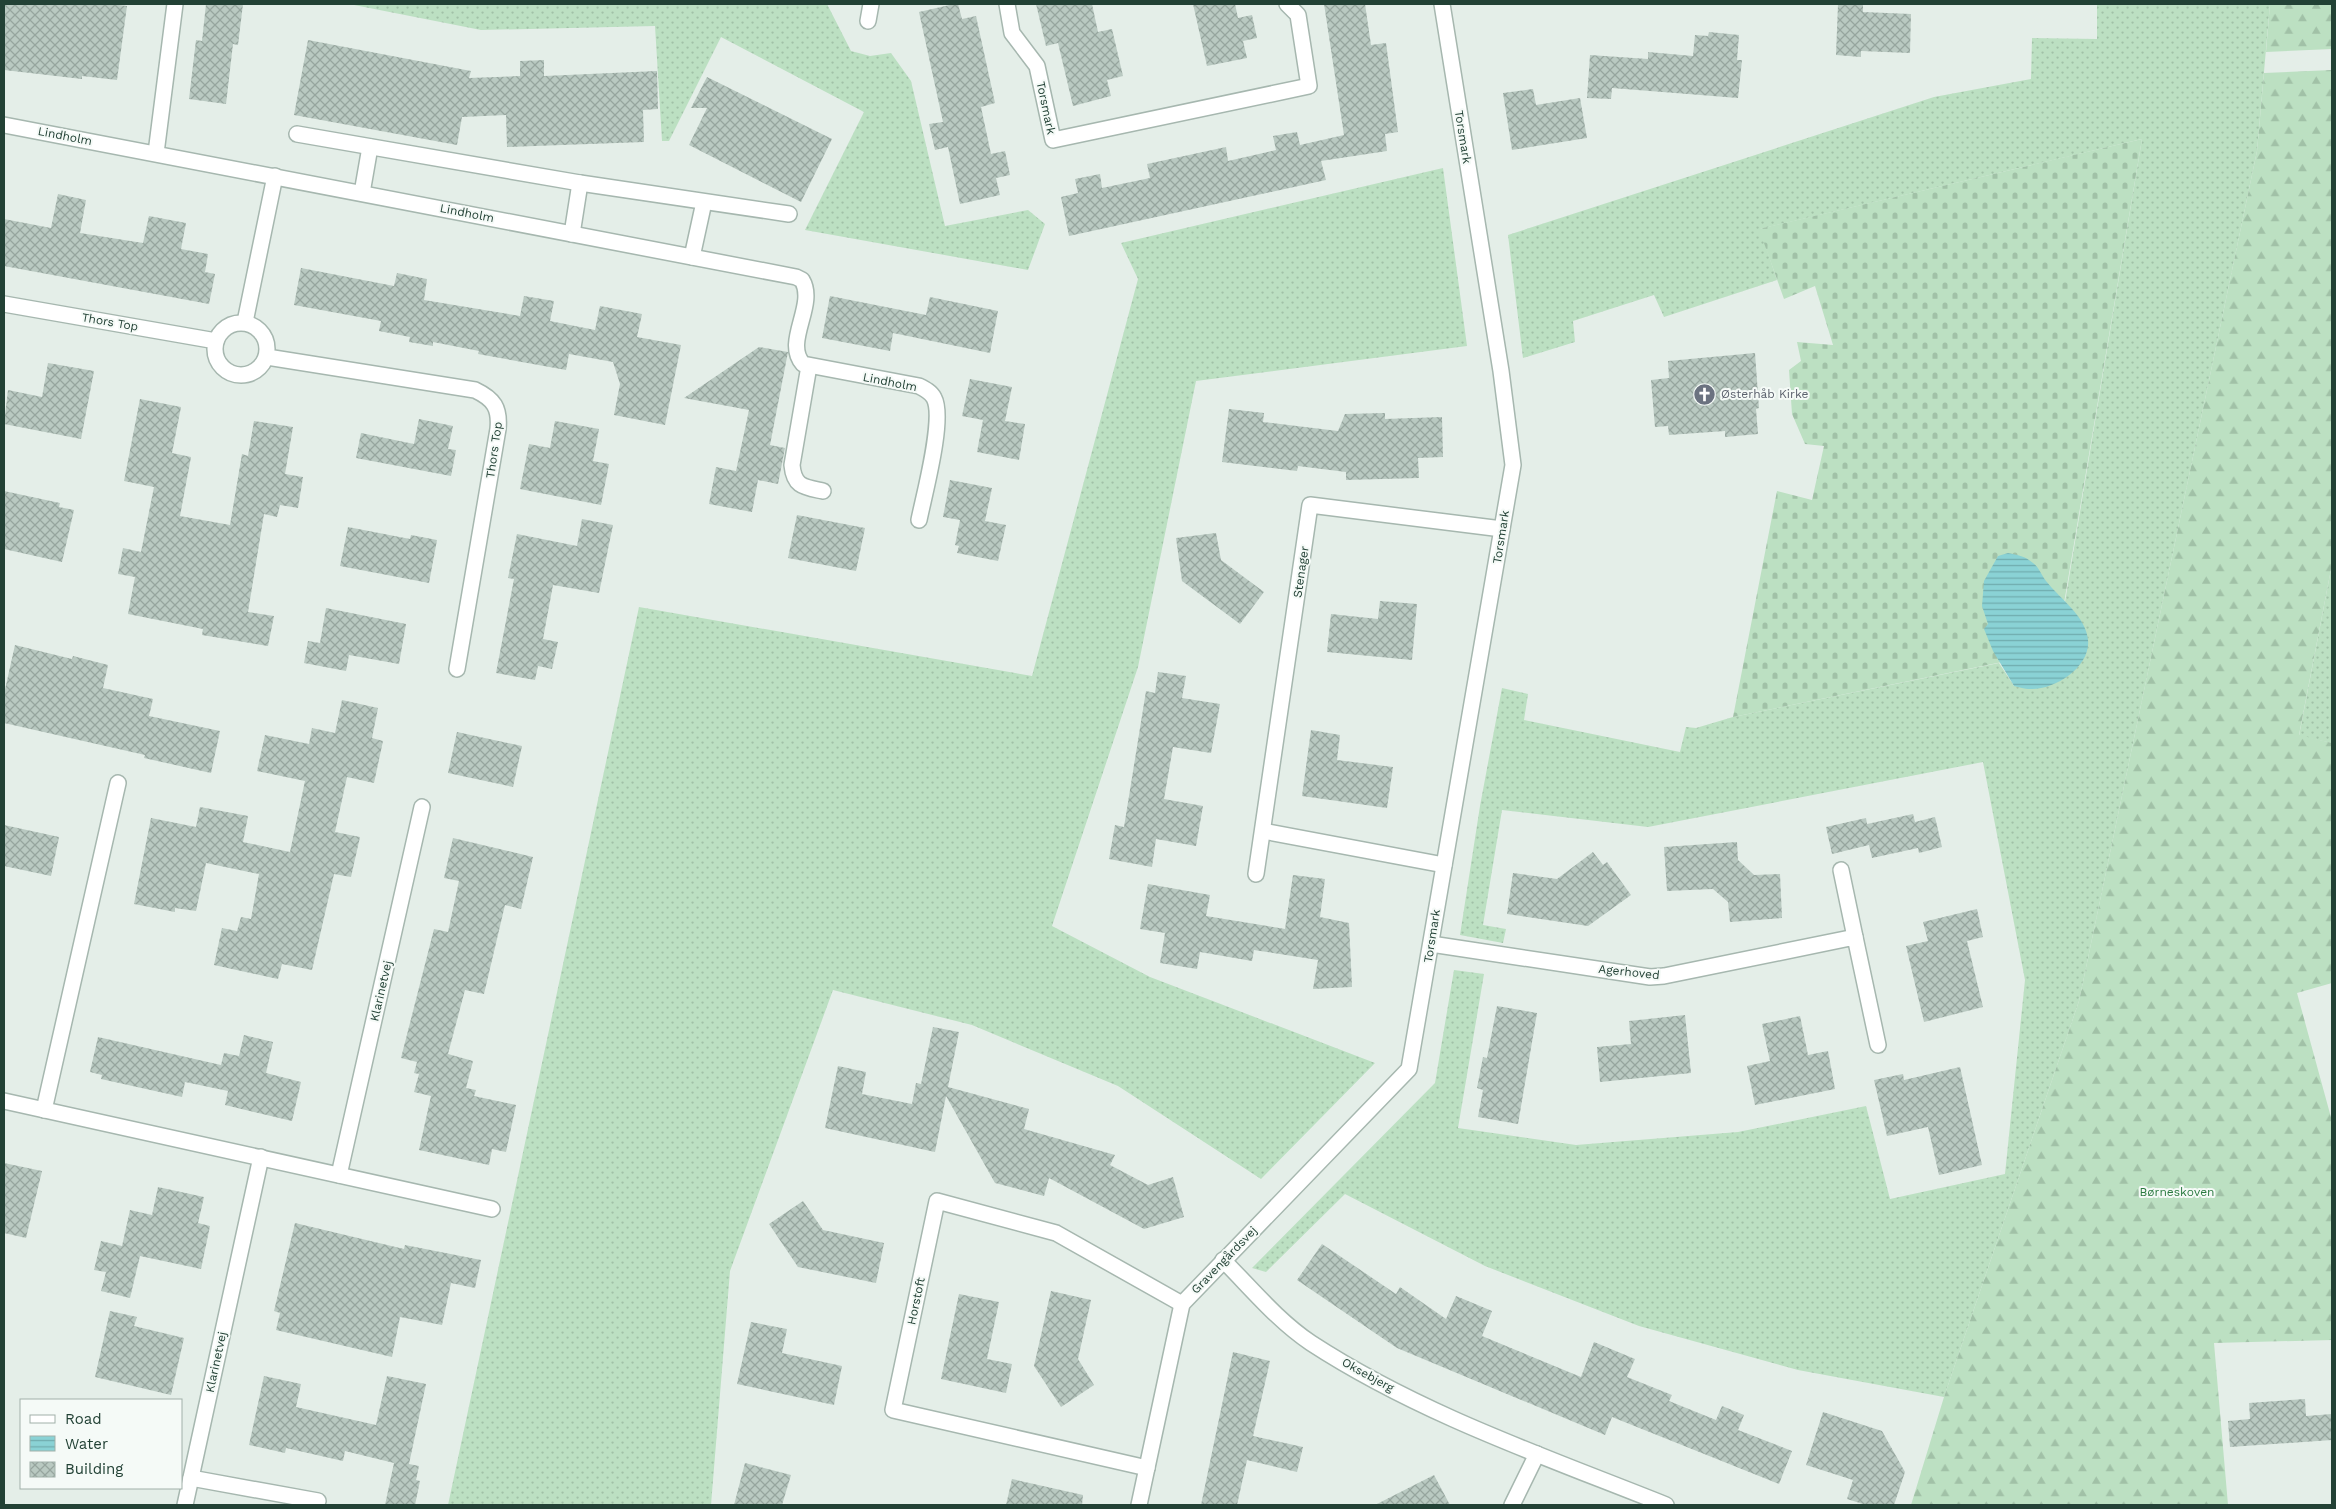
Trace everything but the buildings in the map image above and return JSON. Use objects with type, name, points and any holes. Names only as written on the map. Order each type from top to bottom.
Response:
[{"type":"street","points":[[156,153],[175,4]]},
{"type":"street","points":[[868,21],[871,4]]},
{"type":"street","name":"Torsmark","points":[[1007,4],[1012,32],[1036,66],[1053,140],[1309,86],[1298,15],[1288,4]]},
{"type":"street","name":"Torsmark","points":[[1409,1069],[1513,465],[1501,371],[1442,4]]},
{"type":"street","name":"Lindholm","points":[[4,125],[796,277],[802,280],[806,294],[797,348],[799,360],[809,366],[919,386],[928,391],[934,398],[938,420],[919,520]]},
{"type":"street","points":[[297,134],[580,183],[790,214]]},
{"type":"street","points":[[362,193],[370,147]]},
{"type":"street","points":[[245,322],[275,176]]},
{"type":"street","points":[[572,234],[580,183]]},
{"type":"street","points":[[692,257],[704,202]]},
{"type":"street","name":"Thors Top","points":[[4,304],[216,341]]},
{"type":"street","points":[[245,322],[260,330],[268,346],[267,357],[262,365],[252,373],[243,375],[231,373],[223,368],[217,359],[216,341],[227,326],[245,322]]},
{"type":"street","name":"Thors Top","points":[[267,357],[475,390],[488,396],[496,404],[499,416],[498,429],[457,669]]},
{"type":"street","points":[[809,366],[792,473],[794,479],[799,483],[822,491]]},
{"type":"street","name":"Stenager","points":[[1256,874],[1310,505],[1502,529]]},
{"type":"street","points":[[44,1110],[118,783]]},
{"type":"street","name":"Klarinetvej","points":[[340,1175],[422,807]]},
{"type":"street","points":[[1263,830],[1444,865]]},
{"type":"street","points":[[1841,870],[1878,1045]]},
{"type":"street","name":"Agerhoved","points":[[1431,944],[1650,977],[1664,976],[1855,937]]},
{"type":"street","name":"Gravengårdsvej","points":[[1139,1505],[1182,1304],[1409,1069]]},
{"type":"street","points":[[4,1101],[492,1209]]},
{"type":"street","name":"Klarinetvej","points":[[184,1505],[261,1157]]},
{"type":"street","name":"Horstoft","points":[[1147,1468],[894,1410],[937,1201],[1056,1233],[1182,1304]]},
{"type":"street","name":"Oksebjerg","points":[[1223,1260],[1268,1306],[1310,1342],[1423,1405],[1537,1454],[1666,1505]]},
{"type":"street","points":[[1512,1505],[1537,1454]]},
{"type":"street","points":[[191,1478],[318,1501]]},
{"type":"green space","points":[[349,4],[827,4],[851,51],[870,56],[891,53],[911,81],[945,226],[1028,210],[1045,224],[1028,270],[805,230],[864,112],[721,37],[669,141],[662,141],[655,26],[481,30]]},
{"type":"green space","points":[[2097,4],[2270,4],[2257,151],[2079,1001],[1944,1397],[1798,1370],[1639,1326],[1485,1266],[1345,1194],[1266,1272],[1252,1268],[1435,1083],[1454,970],[1484,974],[1458,1128],[1576,1145],[1738,1132],[1866,1106],[1890,1199],[2005,1174],[2025,980],[1983,762],[1648,827],[1502,810],[1483,925],[1506,929],[1503,943],[1460,935],[1480,806],[1502,688],[1528,694],[1524,720],[1680,752],[1686,727],[1696,728],[1733,717],[1999,663],[2014,686],[2086,654],[2086,632],[2080,619],[2065,602],[2142,139],[1760,229],[1777,280],[1664,317],[1654,295],[1573,321],[1575,342],[1523,358],[1508,235],[1934,97],[2031,79],[2032,38],[2097,39]]},
{"type":"green space","points":[[2270,4],[2332,4],[2332,49],[2266,52]]},
{"type":"green space","name":"Børneskoven","points":[[2332,70],[2332,564],[2299,735],[2332,743],[2332,983],[2297,993],[2332,1121],[2332,1340],[2214,1343],[2228,1505],[1911,1505],[1944,1397],[2079,1001],[2257,151],[2264,73]]},
{"type":"green space","points":[[2142,139],[2056,651],[1733,717],[1777,491],[1812,500],[1824,446],[1805,444],[1792,414],[1789,370],[1801,361],[1797,342],[1833,345],[1815,286],[1784,299],[1759,229]]},
{"type":"green space","points":[[1443,168],[1467,346],[1196,381],[1138,667],[1052,926],[1150,977],[1375,1063],[1261,1179],[1118,1086],[972,1025],[833,990],[730,1271],[711,1505],[448,1505],[639,607],[1032,676],[1138,279],[1121,243]]},
{"type":"green space","points":[[2332,564],[2332,743],[2299,736]]},
{"type":"water","points":[[2008,553],[2024,557],[2039,569],[2046,581],[2072,608],[2083,623],[2086,631],[2088,640],[2087,650],[2084,659],[2077,668],[2059,681],[2039,689],[2014,686],[1993,651],[1984,629],[1988,624],[1982,606],[1984,581],[1998,556]]},
{"type":"place","name":"Østerhåb Kirke","points":[[1705,394]]}]
